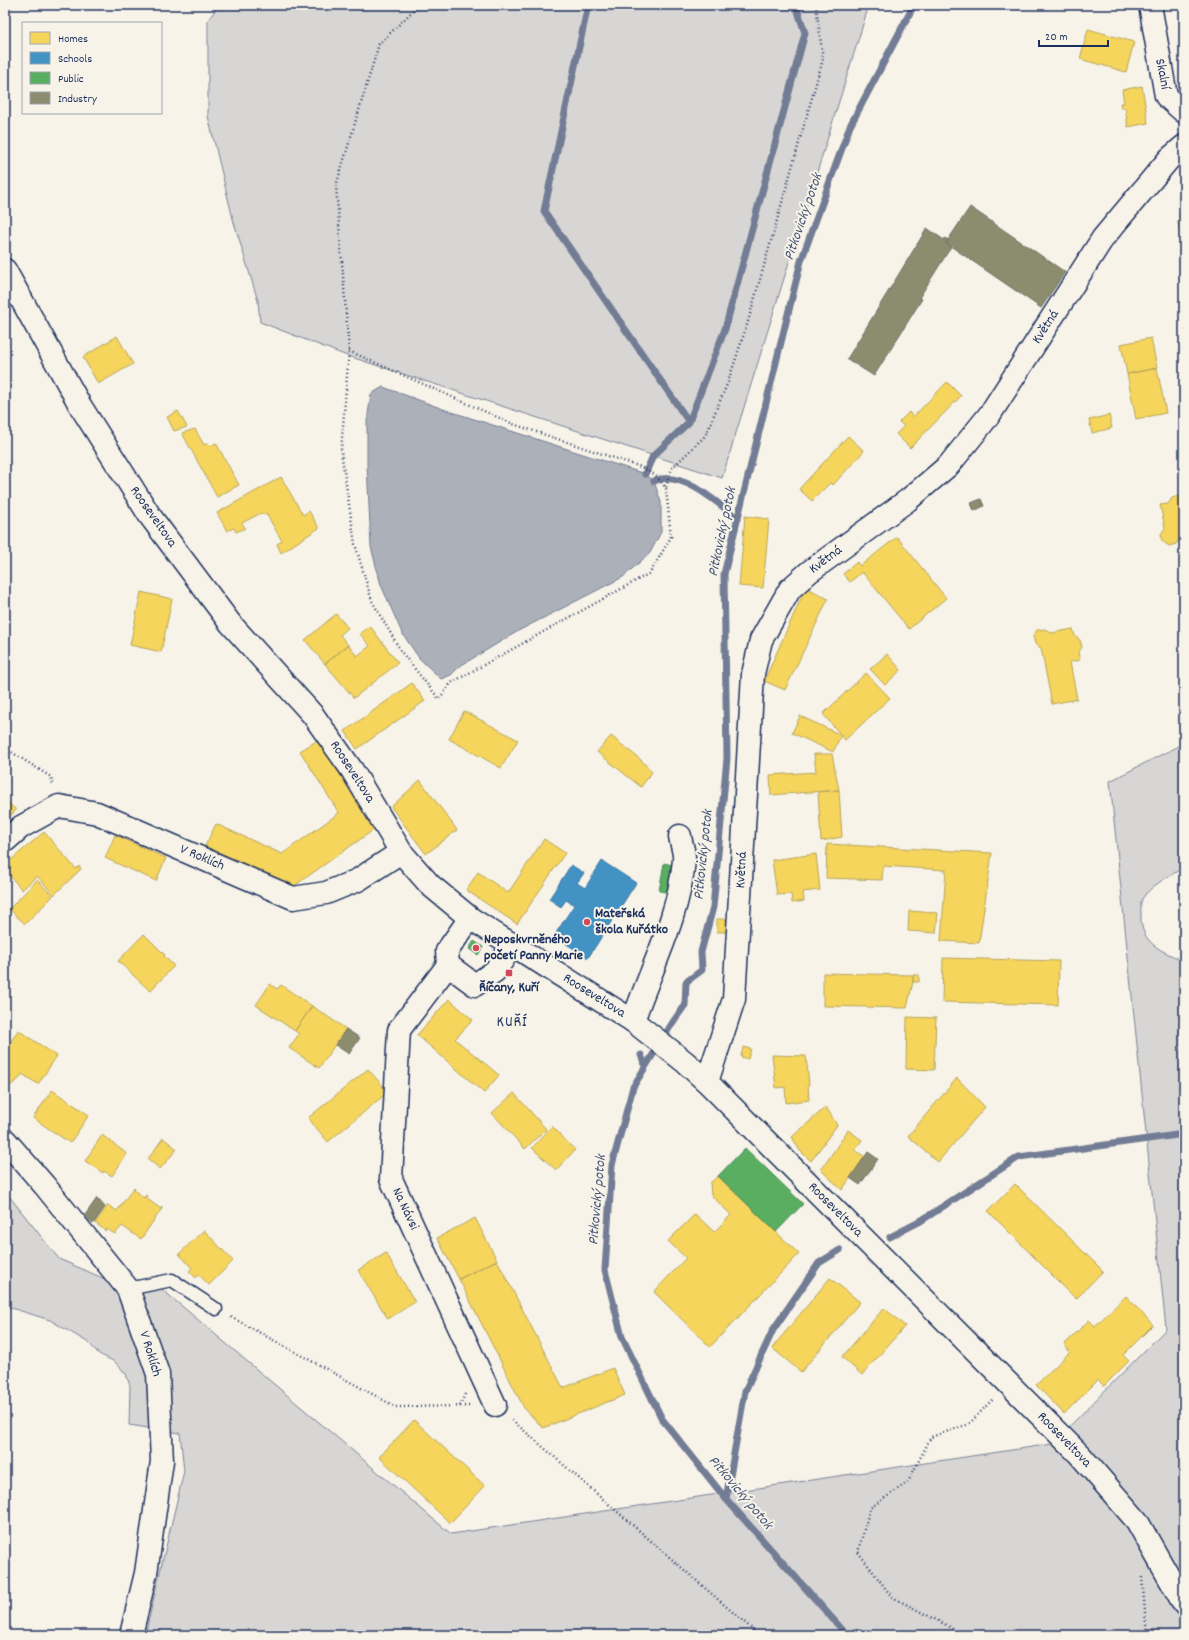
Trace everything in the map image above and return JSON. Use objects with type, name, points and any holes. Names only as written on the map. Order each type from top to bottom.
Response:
[{"type":"street","name":"Skalní","points":[[1150,5],[1166,96],[1184,112]]},
{"type":"street","name":"Květná","points":[[707,1082],[734,999],[753,674],[761,640],[790,589],[799,580],[908,500],[949,465],[990,414],[1104,238],[1169,159],[1184,146]]},
{"type":"street","name":"Rooseveltova","points":[[5,270],[82,407],[150,516],[230,623],[313,715],[352,770],[401,852],[430,885],[470,918],[640,1026],[685,1062],[707,1082],[1080,1455],[1137,1521],[1184,1604]]},
{"type":"street","name":"V Roklích","points":[[59,806],[97,813],[293,898],[326,893],[358,880],[401,852]]},
{"type":"street","points":[[5,841],[21,827],[59,806]]},
{"type":"street","points":[[640,1026],[644,989],[675,912],[684,859],[680,836]]},
{"type":"street","name":"Na Návsi","points":[[470,918],[447,951],[448,965],[399,1030],[391,1179],[494,1405]]},
{"type":"street","points":[[448,965],[475,985],[495,971],[513,945]]},
{"type":"street","name":"V Roklích","points":[[5,1140],[45,1186],[128,1288],[158,1374],[162,1461],[146,1573],[131,1635]]},
{"type":"lane","points":[[128,1288],[172,1280],[216,1308]]},
{"type":"path","points":[[419,5],[379,44],[336,186],[349,351],[341,451],[355,544],[372,601],[402,653],[439,699],[451,683],[650,573],[671,537],[666,488],[672,468],[705,436],[728,382],[747,324],[823,59],[816,5]]},
{"type":"path","points":[[349,351],[513,424],[650,471],[666,488]]},
{"type":"path","points":[[5,748],[51,776],[59,806]]},
{"type":"path","points":[[216,1308],[396,1407],[494,1405],[759,1635]]},
{"type":"path","points":[[958,1635],[952,1628],[892,1596],[858,1552],[870,1508],[908,1482],[931,1437],[969,1424],[1008,1383]]},
{"type":"shaded area","points":[[219,5],[869,5],[722,478],[342,354],[260,322],[258,301],[233,219],[208,116],[208,20]]},
{"type":"shaded area","points":[[383,387],[446,410],[645,474],[654,481],[661,502],[661,532],[650,553],[623,577],[520,630],[460,666],[451,675],[441,679],[419,658],[402,633],[381,585],[371,547],[367,465],[367,421],[371,394]]},
{"type":"shaded area","points":[[1184,743],[1184,867],[1150,889],[1142,899],[1141,907],[1142,925],[1148,940],[1160,950],[1184,961],[1184,1635],[145,1635],[184,1471],[180,1433],[129,1425],[130,1386],[126,1374],[115,1362],[99,1354],[89,1343],[50,1320],[5,1306],[5,1191],[59,1259],[128,1289],[151,1280],[451,1534],[1052,1444],[1166,1329],[1110,781]]},
{"type":"building: Homes","points":[[1088,29],[1134,42],[1126,72],[1080,59]]},
{"type":"building: Homes","points":[[1142,86],[1148,123],[1128,127],[1125,108],[1121,108],[1120,103],[1124,103],[1122,90]]},
{"type":"building: Homes","points":[[1184,213],[1184,263],[1178,222]]},
{"type":"building: Homes","points":[[117,336],[133,364],[98,384],[83,357]]},
{"type":"building: Homes","points":[[1151,338],[1157,368],[1127,374],[1121,344]]},
{"type":"building: Homes","points":[[1157,368],[1166,413],[1136,419],[1127,374]]},
{"type":"building: Homes","points":[[947,382],[961,396],[910,448],[896,434],[904,426],[899,422],[909,412],[913,417]]},
{"type":"building: Homes","points":[[178,411],[187,427],[174,431],[167,417]]},
{"type":"building: Homes","points":[[1109,415],[1112,428],[1092,433],[1089,420]]},
{"type":"building: Homes","points":[[195,429],[204,445],[208,443],[210,446],[216,443],[239,485],[217,497],[182,433]]},
{"type":"building: Homes","points":[[848,436],[864,451],[833,485],[830,483],[812,501],[799,489]]},
{"type":"building: Homes","points":[[281,477],[303,515],[309,511],[319,528],[281,553],[277,544],[282,541],[266,513],[263,515],[261,513],[242,523],[245,528],[236,532],[234,528],[227,531],[217,513]]},
{"type":"building: Homes","points":[[1179,496],[1184,500],[1184,537],[1180,538],[1176,544],[1169,546],[1162,541],[1161,534],[1165,528],[1160,505],[1168,504],[1172,498]]},
{"type":"building: Homes","points":[[745,516],[769,519],[763,588],[739,586]]},
{"type":"building: Homes","points":[[897,537],[946,598],[909,629],[862,572],[850,582],[843,574],[857,562],[860,566]]},
{"type":"building: Homes","points":[[806,587],[828,599],[785,690],[764,681]]},
{"type":"building: Homes","points":[[141,592],[172,599],[161,652],[130,645]]},
{"type":"building: Homes","points":[[336,614],[348,628],[340,635],[348,645],[325,664],[305,640]]},
{"type":"building: Homes","points":[[370,626],[398,663],[354,698],[325,664],[348,645],[357,656],[370,646],[360,634]]},
{"type":"building: Homes","points":[[1045,629],[1051,633],[1073,629],[1075,636],[1080,640],[1082,647],[1078,653],[1080,660],[1070,662],[1077,699],[1052,704],[1041,648],[1035,644],[1033,636],[1037,630]]},
{"type":"building: Homes","points":[[887,654],[901,670],[885,685],[870,669]]},
{"type":"building: Homes","points":[[866,673],[890,698],[845,740],[823,714]]},
{"type":"building: Homes","points":[[412,683],[425,701],[357,749],[345,731]]},
{"type":"building: Homes","points":[[464,711],[518,740],[501,768],[449,739]]},
{"type":"building: Homes","points":[[800,716],[841,735],[833,752],[792,733]]},
{"type":"building: Homes","points":[[611,736],[641,760],[652,772],[641,787],[597,752]]},
{"type":"building: Homes","points":[[318,740],[375,829],[294,886],[205,846],[216,824],[282,854],[339,813],[300,751]]},
{"type":"building: Homes","points":[[814,754],[832,754],[839,790],[771,795],[770,775],[816,772]]},
{"type":"building: Homes","points":[[420,780],[457,830],[426,854],[391,807]]},
{"type":"building: Homes","points":[[839,790],[842,837],[821,841],[818,792]]},
{"type":"building: Homes","points":[[5,799],[16,810],[5,822]]},
{"type":"building: Homes","points":[[44,832],[76,869],[79,866],[81,869],[54,895],[37,876],[22,890],[5,870],[5,865]]},
{"type":"building: Homes","points":[[115,835],[166,858],[156,881],[105,858]]},
{"type":"building: Homes","points":[[544,839],[565,853],[517,924],[466,890],[478,872],[508,893]]},
{"type":"building: Homes","points":[[827,844],[992,853],[979,943],[941,941],[946,870],[883,866],[882,880],[826,878]]},
{"type":"building: Homes","points":[[816,854],[820,890],[803,892],[804,901],[792,903],[791,894],[777,895],[772,860]]},
{"type":"building: Homes","points":[[37,880],[53,896],[25,924],[9,909]]},
{"type":"building: Homes","points":[[909,911],[938,913],[936,933],[908,931]]},
{"type":"building: Homes","points":[[717,919],[726,919],[727,932],[717,932]]},
{"type":"building: Homes","points":[[144,934],[174,966],[150,991],[118,961]]},
{"type":"building: Homes","points":[[943,958],[1059,961],[1058,1005],[942,1002]]},
{"type":"building: Homes","points":[[823,973],[913,975],[913,982],[907,1008],[823,1006]]},
{"type":"building: Homes","points":[[913,975],[919,975],[919,982],[913,982]]},
{"type":"building: Homes","points":[[270,984],[277,989],[281,985],[312,1006],[295,1031],[256,1005]]},
{"type":"building: Homes","points":[[449,999],[473,1020],[455,1039],[499,1075],[484,1093],[417,1035]]},
{"type":"building: Homes","points":[[312,1006],[346,1029],[319,1068],[289,1048],[299,1034],[295,1031]]},
{"type":"building: Homes","points":[[907,1017],[936,1018],[934,1070],[906,1069]]},
{"type":"building: Homes","points":[[18,1030],[57,1056],[38,1084],[22,1074],[19,1079],[5,1090],[5,1051]]},
{"type":"building: Homes","points":[[743,1047],[751,1049],[748,1059],[741,1057]]},
{"type":"building: Homes","points":[[772,1055],[806,1056],[809,1100],[786,1103],[785,1087],[776,1088]]},
{"type":"building: Homes","points":[[368,1069],[388,1092],[328,1142],[308,1118]]},
{"type":"building: Homes","points":[[957,1078],[985,1107],[938,1162],[908,1136]]},
{"type":"building: Homes","points":[[52,1090],[89,1115],[70,1143],[33,1118]]},
{"type":"building: Homes","points":[[514,1093],[546,1129],[525,1149],[492,1113]]},
{"type":"building: Homes","points":[[826,1107],[837,1125],[811,1161],[800,1151],[792,1137]]},
{"type":"building: Homes","points":[[552,1126],[575,1150],[556,1170],[532,1148]]},
{"type":"building: Homes","points":[[848,1130],[862,1140],[855,1150],[865,1157],[842,1190],[821,1170]]},
{"type":"building: Homes","points":[[102,1135],[127,1154],[112,1176],[104,1171],[103,1173],[85,1161]]},
{"type":"building: Homes","points":[[163,1138],[177,1149],[160,1169],[148,1159]]},
{"type":"building: Homes","points":[[718,1176],[799,1254],[710,1347],[654,1292],[686,1258],[668,1241],[695,1214],[714,1232],[731,1215],[711,1195],[710,1183]]},
{"type":"building: Homes","points":[[1015,1184],[1103,1271],[1076,1299],[988,1211]]},
{"type":"building: Homes","points":[[134,1187],[134,1190],[144,1198],[146,1195],[146,1198],[161,1209],[163,1207],[141,1239],[122,1226],[115,1234],[107,1229],[106,1231],[95,1223],[108,1205],[117,1211]]},
{"type":"building: Homes","points":[[475,1218],[497,1260],[459,1279],[437,1238]]},
{"type":"building: Homes","points":[[204,1230],[233,1261],[209,1285],[199,1275],[196,1278],[189,1271],[192,1268],[179,1254]]},
{"type":"building: Homes","points":[[386,1253],[415,1302],[388,1319],[358,1270]]},
{"type":"building: Homes","points":[[497,1260],[563,1388],[613,1368],[625,1395],[543,1428],[524,1408],[459,1279]]},
{"type":"building: Homes","points":[[830,1278],[860,1302],[801,1372],[772,1348]]},
{"type":"building: Homes","points":[[1126,1296],[1153,1325],[1123,1355],[1129,1361],[1104,1386],[1098,1380],[1064,1414],[1036,1385],[1070,1352],[1064,1345],[1089,1320],[1095,1326]]},
{"type":"building: Homes","points":[[884,1308],[905,1326],[862,1375],[842,1357]]},
{"type":"building: Homes","points":[[414,1420],[485,1486],[450,1523],[379,1457]]},
{"type":"building: Schools","name":"Mateřská škola Kuřátko","points":[[602,861],[636,883],[588,958],[554,936],[574,905],[566,900],[561,907],[549,899],[571,865],[584,873],[577,883],[585,888]]},
{"type":"building: Public","points":[[664,863],[677,866],[671,893],[659,891]]},
{"type":"building: Public","name":"Neposkvrněného početí Panny Marie","points":[[474,941],[483,947],[478,955],[469,949]]},
{"type":"building: Public","points":[[745,1148],[803,1204],[776,1232],[718,1176]]},
{"type":"building: Industry","points":[[970,207],[1065,272],[1041,308],[946,243]]},
{"type":"building: Industry","points":[[927,228],[944,240],[945,238],[948,240],[946,243],[951,247],[919,298],[922,299],[874,376],[847,359]]},
{"type":"building: Industry","points":[[981,499],[984,506],[974,511],[971,503]]},
{"type":"building: Industry","points":[[346,1029],[360,1038],[349,1054],[335,1045]]},
{"type":"building: Industry","points":[[868,1152],[878,1159],[860,1185],[850,1178]]},
{"type":"building: Industry","points":[[97,1198],[105,1207],[93,1224],[85,1215]]},
{"type":"waterway","points":[[588,5],[544,211],[689,422]]},
{"type":"waterway","points":[[645,474],[653,456],[689,422],[725,329],[805,33],[796,5]]},
{"type":"waterway","name":"Pitkovický potok","points":[[847,1635],[726,1499],[662,1419],[622,1337],[605,1270],[612,1165],[633,1087],[685,1005],[686,982],[702,970],[701,952],[713,907],[727,758],[724,574],[801,261],[850,126],[914,5]]},
{"type":"waterway","points":[[654,481],[665,479],[676,480],[687,484],[710,497],[738,519]]},
{"type":"waterway","points":[[641,1055],[645,1065]]},
{"type":"waterway","points":[[890,1237],[919,1222],[1019,1157],[1184,1134]]},
{"type":"waterway","points":[[726,1499],[745,1391],[773,1330],[819,1263],[840,1250]]},
{"type":"place","name":"Mateřská škola Kuřátko","points":[[587,922]]},
{"type":"place","name":"Neposkvrněného početí Panny Marie","points":[[476,948]]},
{"type":"place","name":"Říčany, Kuří","points":[[509,973]]},
{"type":"district","name":"KUŘÍ","points":[[512,1022]]}]
